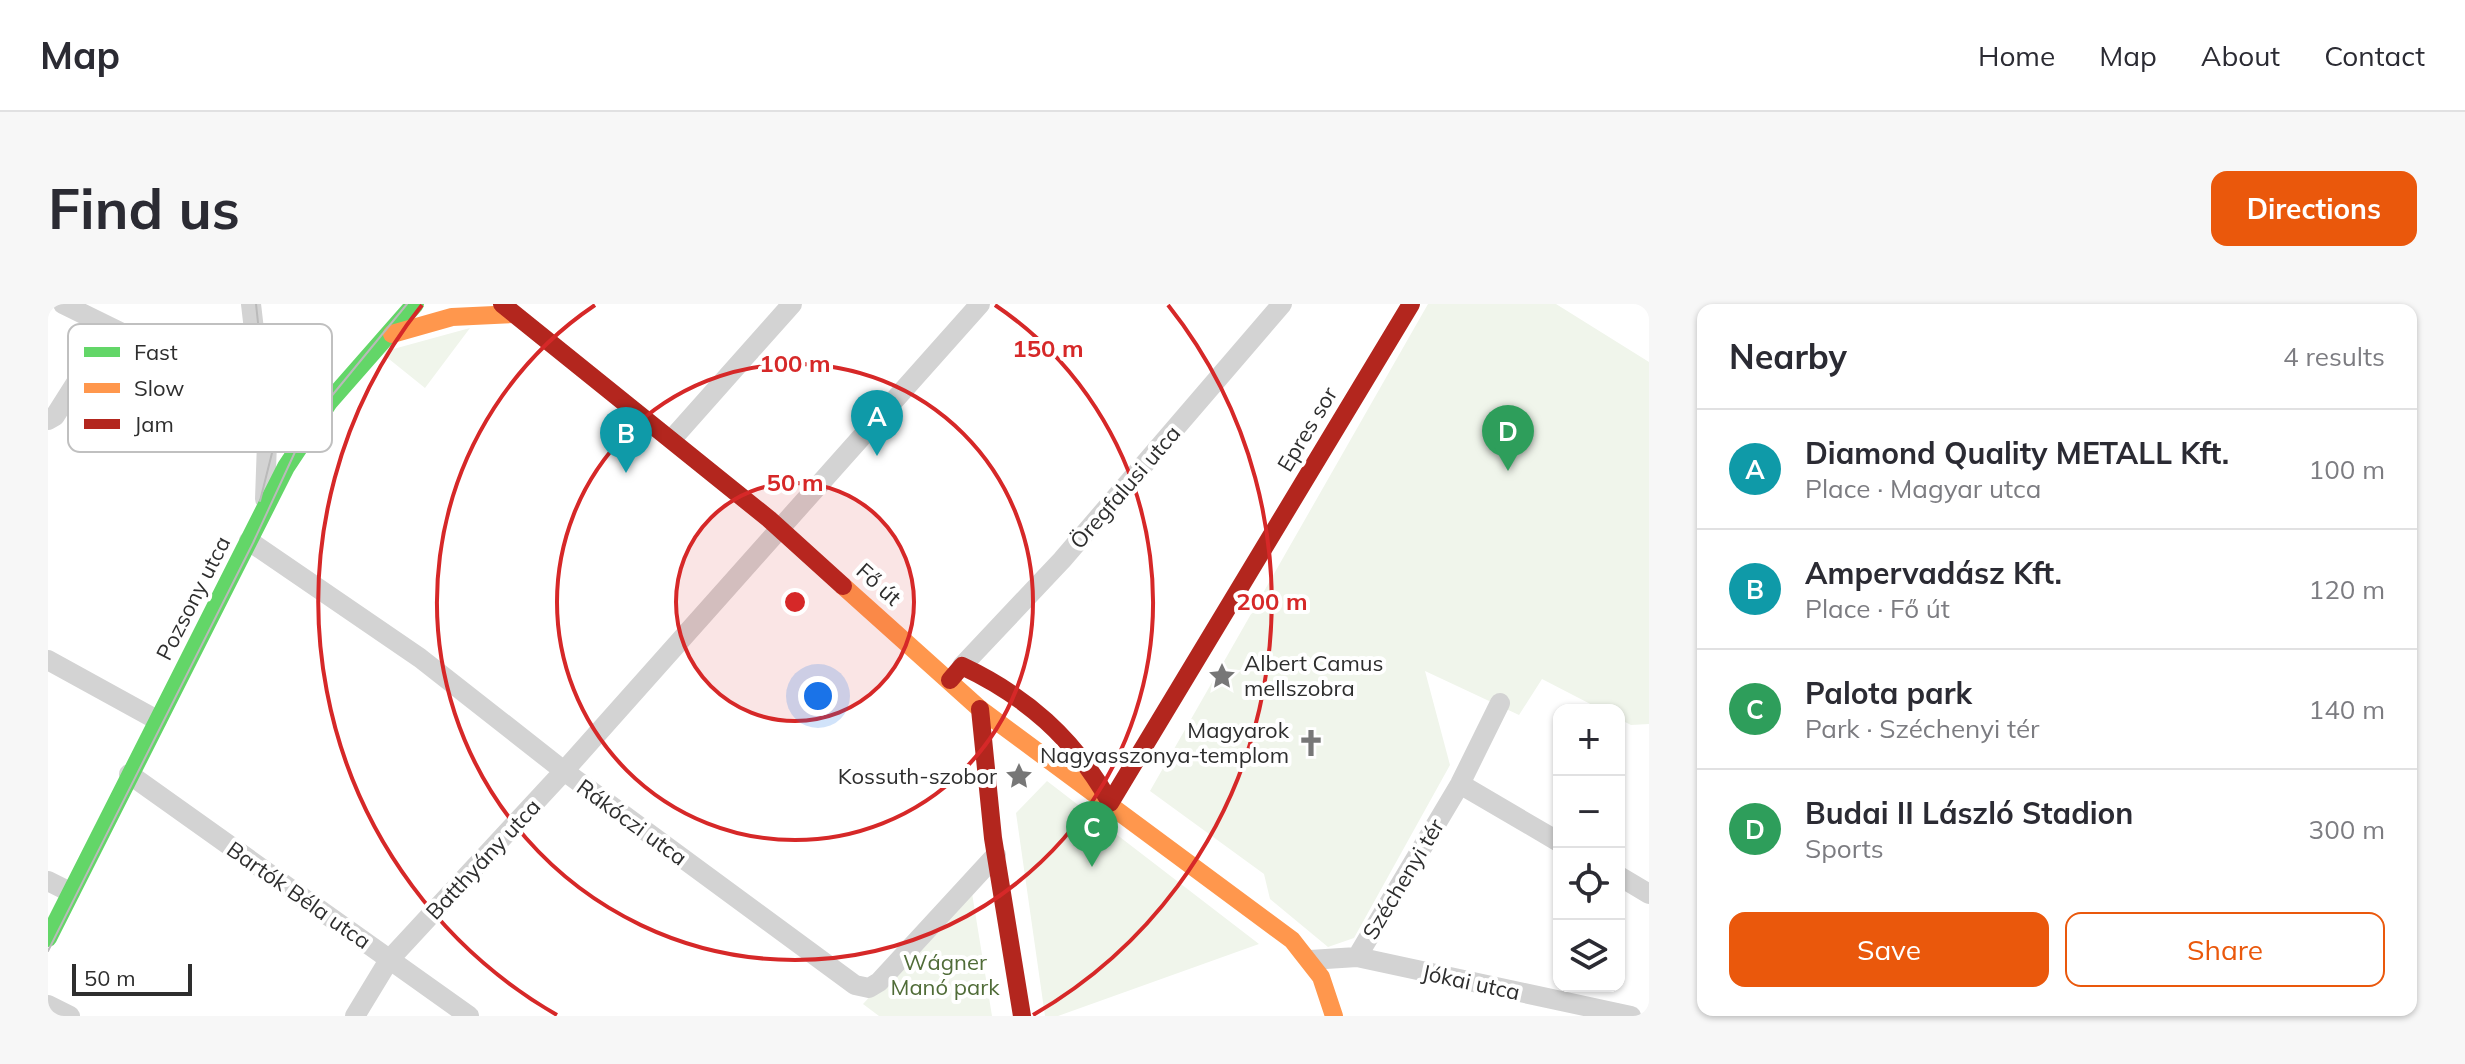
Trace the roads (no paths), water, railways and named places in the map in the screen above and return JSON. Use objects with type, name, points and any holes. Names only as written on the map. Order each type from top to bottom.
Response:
[{"type":"street","points":[[63,304],[101,324]]},
{"type":"street","points":[[251,304],[253,324]]},
{"type":"street","name":"Pozsony utca","points":[[332,401],[415,304]]},
{"type":"street","points":[[672,439],[792,304]]},
{"type":"street","name":"Batthyány utca","points":[[355,1016],[389,960],[564,771],[980,304]]},
{"type":"street","name":"Öregfalusi utca","points":[[956,673],[1062,560],[1282,304]]},
{"type":"street","name":"Epres sor","points":[[1110,803],[1403,308]]},
{"type":"street","points":[[384,338],[446,317],[508,309]]},
{"type":"street","name":"Fő út","points":[[508,309],[672,439],[956,673],[980,709]]},
{"type":"street","points":[[50,421],[68,393]]},
{"type":"street","points":[[262,515],[266,452]]},
{"type":"street","name":"Pozsony utca","points":[[48,938],[129,774],[297,452]]},
{"type":"street","name":"Rákóczi utca","points":[[249,541],[420,658],[564,771],[855,985],[869,988],[879,982],[996,855]]},
{"type":"street","points":[[48,660],[157,720]]},
{"type":"street","points":[[956,673],[1020,698],[1068,737],[1089,763],[1110,803]]},
{"type":"street","name":"Széchenyi tér","points":[[1310,960],[1357,957],[1460,784],[1500,703]]},
{"type":"street","points":[[980,709],[1292,940],[1321,977],[1334,1016]]},
{"type":"street","points":[[980,709],[996,855],[1022,1016]]},
{"type":"street","name":"Bartók Béla utca","points":[[129,774],[469,1016]]},
{"type":"street","points":[[1460,784],[1553,838]]},
{"type":"street","points":[[1625,880],[1649,894]]},
{"type":"street","points":[[48,881],[70,892]]},
{"type":"street","name":"Jókai utca","points":[[1357,957],[1631,1016]]},
{"type":"street","points":[[48,1005],[70,1016]]},
{"type":"tram line","points":[[256,304],[258,324]]},
{"type":"tram line","points":[[332,396],[407,304]]},
{"type":"tram line","points":[[260,501],[272,452]]},
{"type":"tram line","points":[[48,951],[253,543],[295,452]]},
{"type":"place","name":"Diamond Quality METALL Kft.","points":[[877,456]]},
{"type":"place","name":"Budai II László Stadion","points":[[1508,471]]},
{"type":"place","name":"Ampervadász Kft.","points":[[626,473]]},
{"type":"place","name":"Albert Camus mellszobra","points":[[1222,676]]},
{"type":"place","name":"Magyarok Nagyasszonya-templom","points":[[1311,743]]},
{"type":"place","name":"Kossuth-szobor","points":[[1019,776]]},
{"type":"place","name":"Palota park","points":[[1092,867]]},
{"type":"park label","name":"Wágner Manó park","points":[[945,974]]}]
